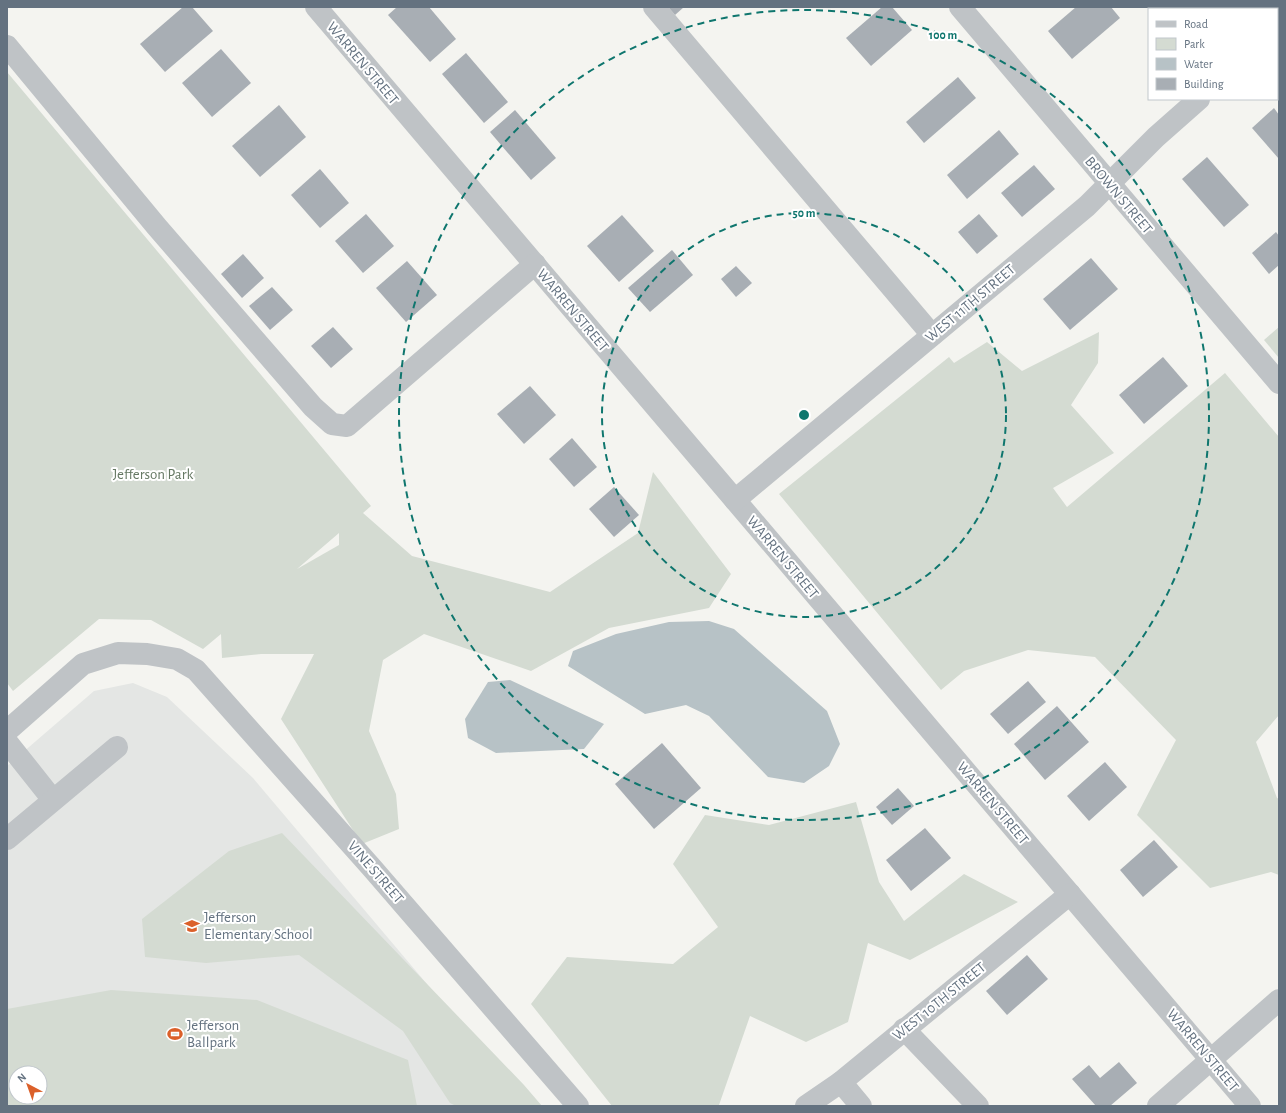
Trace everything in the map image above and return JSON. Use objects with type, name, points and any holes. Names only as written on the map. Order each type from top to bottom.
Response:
[{"type":"street","name":"WARREN STREET","points":[[316,7],[1250,1106]]},
{"type":"street","points":[[654,7],[932,335]]},
{"type":"street","name":"BROWN STREET","points":[[960,7],[1279,383]]},
{"type":"street","points":[[7,46],[158,227],[312,407],[332,424],[347,426],[535,264]]},
{"type":"street","name":"WEST 11TH STREET","points":[[735,500],[1087,206],[1156,137],[1198,100]]},
{"type":"street","name":"VINE STREET","points":[[7,731],[83,664],[118,653],[160,656],[177,659],[196,670],[372,868],[578,1106]]},
{"type":"street","points":[[7,742],[54,800]]},
{"type":"street","points":[[7,839],[117,747]]},
{"type":"street","name":"WEST 10TH STREET","points":[[806,1106],[841,1082],[1070,894]]},
{"type":"street","points":[[1158,1106],[1279,1000]]},
{"type":"street","points":[[904,1030],[978,1106]]},
{"type":"street","points":[[841,1082],[861,1106]]},
{"type":"shaded area","name":"Jefferson Elementary School","points":[[133,683],[167,697],[253,778],[530,1106],[7,1106],[7,766],[94,691]]},
{"type":"green space","name":"Jefferson Park","points":[[7,72],[371,506],[363,513],[412,556],[550,592],[638,533],[653,472],[731,574],[709,608],[609,628],[531,671],[424,634],[383,660],[369,731],[396,794],[399,829],[362,844],[281,719],[314,654],[261,654],[222,658],[221,634],[203,649],[151,620],[99,619],[13,691],[7,683]],"holes":[[[339,533],[339,545],[297,569]]]},
{"type":"green space","points":[[1279,327],[1279,358],[1264,340]]},
{"type":"green space","points":[[1099,332],[1098,363],[1071,405],[1114,453],[1053,488],[1067,507],[1225,373],[1279,437],[1279,715],[1256,742],[1277,798],[1279,799],[1279,875],[1271,872],[1210,888],[1137,815],[1176,740],[1095,657],[1028,650],[964,671],[941,690],[779,494],[949,357],[954,363],[987,342],[1022,371]]},
{"type":"green space","points":[[856,802],[879,882],[904,921],[964,874],[1018,902],[910,960],[868,943],[848,1022],[806,1042],[750,1016],[719,1105],[612,1106],[531,1004],[567,957],[673,964],[718,927],[673,864],[705,815],[769,825]]},
{"type":"green space","points":[[282,833],[524,1085],[542,1106],[456,1106],[450,1103],[403,1031],[299,955],[206,963],[145,957],[142,919],[229,851]]},
{"type":"green space","name":"Jefferson Ballpark","points":[[111,990],[257,1000],[408,1060],[417,1106],[7,1106],[7,1009]]},
{"type":"water","points":[[709,621],[734,629],[827,711],[840,744],[829,766],[804,783],[768,777],[709,716],[686,705],[645,714],[568,666],[573,651],[616,634],[669,622]]},
{"type":"water","points":[[510,680],[604,724],[584,749],[496,753],[468,738],[465,719],[488,682]]},
{"type":"building","points":[[183,7],[192,7],[213,31],[165,72],[140,44]]},
{"type":"building","points":[[397,7],[429,7],[456,39],[430,62],[388,15]]},
{"type":"building","points":[[668,7],[684,7],[675,15]]},
{"type":"building","points":[[882,7],[892,7],[912,30],[871,66],[846,38]]},
{"type":"building","points":[[1076,7],[1111,7],[1120,18],[1072,59],[1048,31]]},
{"type":"building","points":[[221,49],[251,83],[212,117],[182,83]]},
{"type":"building","points":[[466,53],[508,102],[484,123],[442,74]]},
{"type":"building","points":[[958,77],[976,98],[924,143],[906,122]]},
{"type":"building","points":[[279,105],[306,137],[260,177],[232,146]]},
{"type":"building","points":[[1274,108],[1279,115],[1279,159],[1252,128]]},
{"type":"building","points":[[515,110],[556,158],[531,180],[490,132]]},
{"type":"building","points":[[999,130],[1019,154],[967,199],[947,175]]},
{"type":"building","points":[[1207,157],[1249,205],[1224,227],[1182,179]]},
{"type":"building","points":[[1034,165],[1055,189],[1022,217],[1001,193]]},
{"type":"building","points":[[320,169],[349,203],[320,228],[291,195]]},
{"type":"building","points":[[366,214],[394,246],[363,273],[335,241]]},
{"type":"building","points":[[979,214],[998,236],[977,254],[958,232]]},
{"type":"building","points":[[622,215],[654,251],[619,282],[587,246]]},
{"type":"building","points":[[1276,232],[1279,236],[1279,265],[1269,274],[1252,253]]},
{"type":"building","points":[[672,250],[693,275],[650,312],[628,288]]},
{"type":"building","points":[[243,254],[264,278],[242,298],[221,274]]},
{"type":"building","points":[[1091,258],[1118,289],[1070,330],[1043,299]]},
{"type":"building","points":[[407,261],[437,295],[406,322],[376,288]]},
{"type":"building","points":[[736,266],[752,283],[736,297],[721,279]]},
{"type":"building","points":[[272,287],[293,310],[270,330],[249,306]]},
{"type":"building","points":[[333,327],[353,349],[331,368],[311,346]]},
{"type":"building","points":[[1163,357],[1188,386],[1144,424],[1119,395]]},
{"type":"building","points":[[530,386],[556,415],[524,444],[497,414]]},
{"type":"building","points":[[572,438],[597,467],[574,487],[549,459]]},
{"type":"building","points":[[614,487],[639,515],[614,537],[589,509]]},
{"type":"building","points":[[1028,681],[1046,702],[1008,734],[990,714]]},
{"type":"building","points":[[1057,706],[1089,742],[1045,780],[1014,744]]},
{"type":"building","points":[[662,743],[701,788],[654,829],[615,784]]},
{"type":"building","points":[[1105,762],[1127,787],[1089,821],[1067,796]]},
{"type":"building","points":[[898,788],[914,806],[892,825],[876,807]]},
{"type":"building","points":[[925,828],[951,858],[911,891],[886,860]]},
{"type":"building","points":[[1154,840],[1178,867],[1143,897],[1120,870]]},
{"type":"building","points":[[1027,955],[1048,979],[1007,1015],[986,991]]},
{"type":"building","points":[[1119,1062],[1137,1083],[1110,1106],[1096,1106],[1072,1079],[1089,1065],[1100,1078]]},
{"type":"place","name":"Jefferson Elementary School","points":[[192,926]]},
{"type":"place","name":"Jefferson Ballpark","points":[[175,1034]]}]
